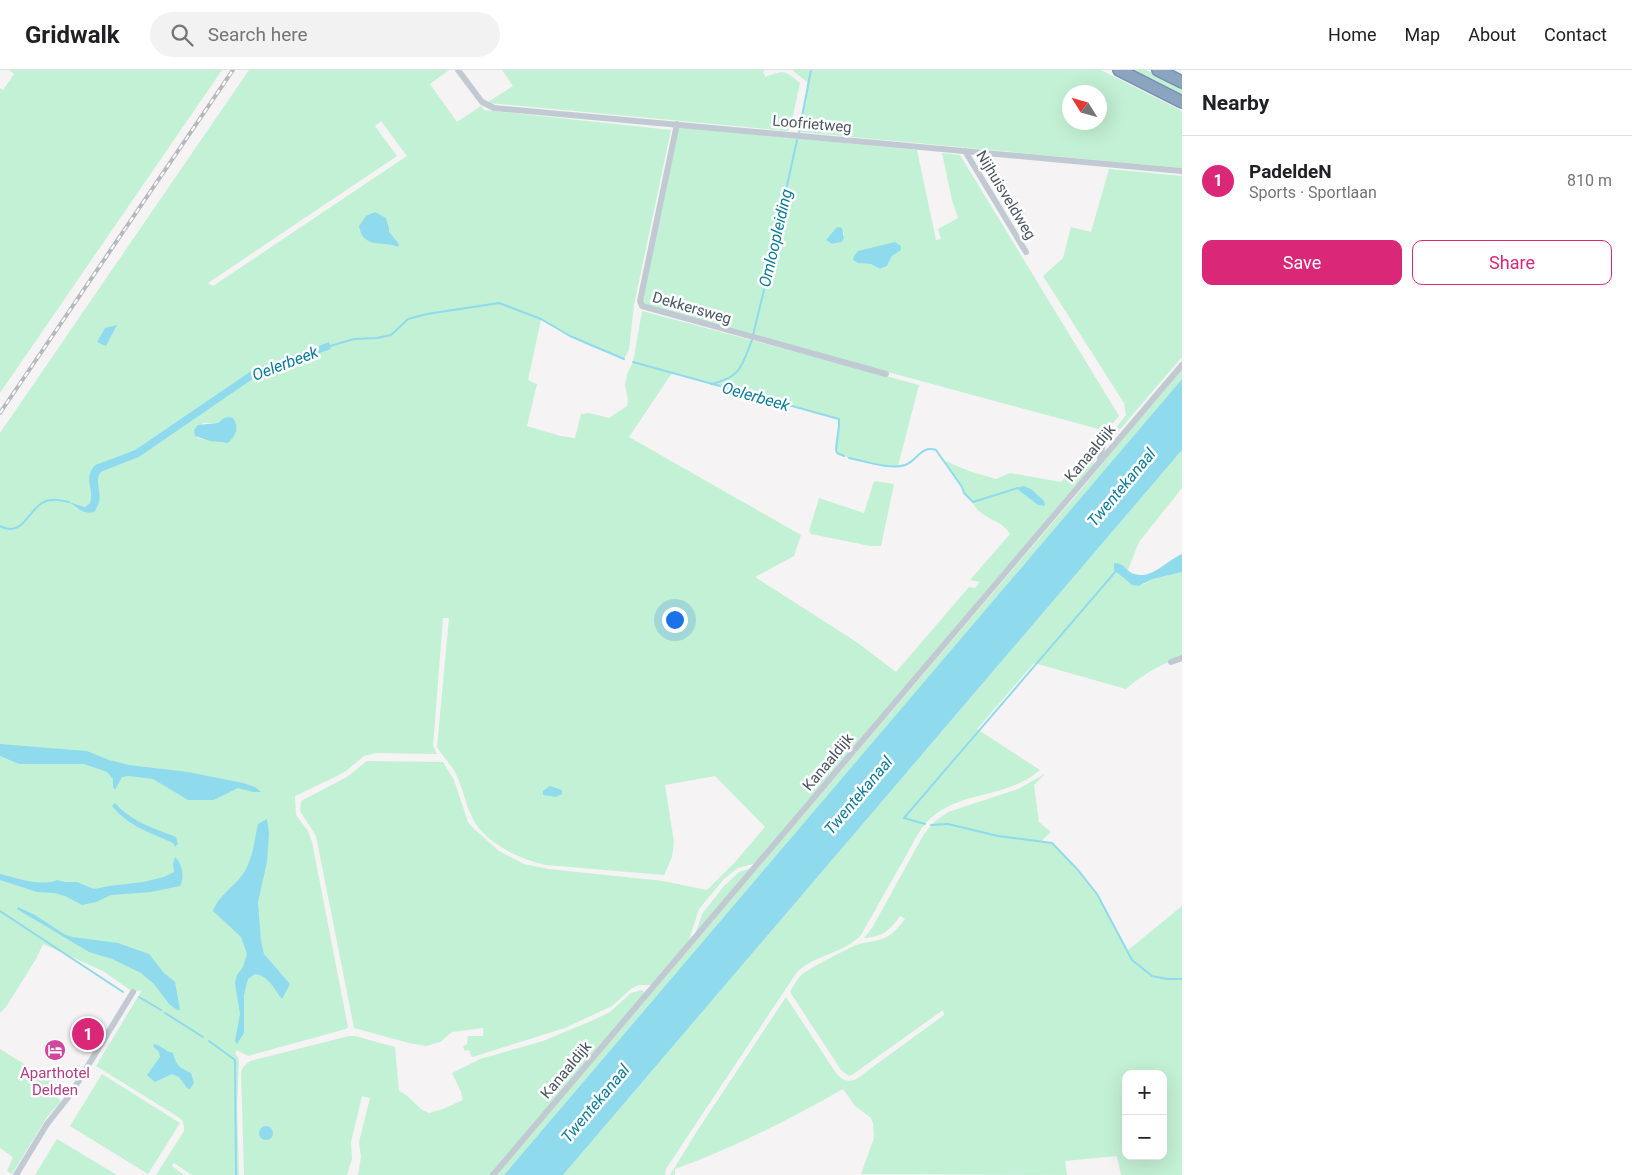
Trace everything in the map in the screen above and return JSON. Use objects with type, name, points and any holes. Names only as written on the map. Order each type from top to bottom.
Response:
[{"type":"highway","points":[[1119,70],[1182,102]]},
{"type":"highway","points":[[1158,70],[1182,82]]},
{"type":"street","name":"Loofrietweg","points":[[458,70],[482,102],[494,108],[1182,171]]},
{"type":"street","name":"Dekkersweg","points":[[677,124],[640,301],[642,306],[886,374]]},
{"type":"street","name":"Nijhuisveldweg","points":[[965,151],[1026,252]]},
{"type":"street","name":"Kanaaldijk","points":[[493,1175],[1182,364]]},
{"type":"street","points":[[1099,461],[1107,435],[1120,437]]},
{"type":"street","points":[[1171,662],[1182,658]]},
{"type":"street","points":[[16,1175],[47,1124],[70,1095],[134,992]]},
{"type":"green space","points":[[9,70],[222,70],[0,393],[0,88],[3,90],[14,74]]},
{"type":"green space","points":[[249,70],[449,70],[430,84],[457,122],[481,106],[484,110],[671,130],[634,305],[629,350],[624,359],[592,347],[541,320],[528,380],[537,384],[527,426],[560,436],[575,438],[581,414],[589,413],[609,418],[627,406],[628,399],[625,386],[627,374],[633,362],[642,311],[919,385],[898,466],[893,467],[849,458],[837,453],[835,445],[838,419],[672,373],[629,437],[801,535],[794,556],[755,577],[858,643],[896,672],[969,587],[975,588],[980,582],[970,580],[1010,534],[1003,526],[976,508],[943,460],[969,471],[996,479],[1010,473],[1061,482],[1100,435],[1098,451],[1093,465],[757,863],[738,868],[724,879],[699,909],[688,943],[651,985],[639,985],[632,988],[612,1006],[565,1028],[472,1057],[469,1050],[465,1051],[463,1047],[467,1044],[468,1036],[483,1036],[483,1028],[452,1032],[440,1042],[426,1046],[354,1028],[316,836],[300,811],[301,801],[347,777],[367,761],[443,762],[454,780],[468,822],[499,851],[524,864],[549,869],[663,881],[707,890],[735,862],[765,827],[715,776],[665,785],[674,842],[672,857],[664,875],[546,865],[515,855],[495,843],[486,836],[473,819],[455,772],[437,747],[449,618],[443,618],[433,746],[437,754],[376,753],[364,756],[346,771],[295,796],[296,815],[308,831],[312,842],[348,1027],[248,1056],[237,1050],[235,1054],[239,1062],[237,1105],[239,1175],[192,1175],[174,1163],[172,1166],[184,1175],[156,1175],[184,1131],[182,1120],[96,1066],[142,990],[133,992],[103,971],[43,944],[36,959],[6,1007],[0,1013],[0,433]],"holes":[[[381,121],[407,156],[213,286],[208,283],[397,156],[375,126]],[[329,342],[331,349],[257,376],[139,457],[101,472],[98,480],[99,504],[97,509],[77,509],[70,502],[85,507],[90,503],[90,474],[95,465],[135,450],[254,369]],[[224,418],[233,418],[237,429],[223,443],[197,438],[203,423],[218,423]]]},
{"type":"green space","points":[[502,70],[766,70],[763,71],[765,77],[784,72],[800,83],[790,129],[787,131],[489,103],[513,86]]},
{"type":"green space","points":[[792,70],[1101,70],[1182,111],[1182,168],[799,132],[808,83]]},
{"type":"green space","points":[[1123,70],[1146,70],[1182,88],[1182,100]]},
{"type":"green space","points":[[679,127],[917,150],[936,240],[941,239],[938,229],[958,218],[952,200],[942,153],[960,155],[1119,416],[1106,431],[644,306],[641,300]],"holes":[[[844,232],[842,242],[832,244],[826,240]],[[884,245],[895,254],[887,266],[880,269],[871,264],[858,252]]]},
{"type":"green space","points":[[1109,169],[1182,176],[1182,357],[1116,434],[1112,433],[1126,415],[1124,403],[1043,276],[1063,258],[1071,227],[1091,232]]},
{"type":"green space","points":[[1182,367],[1182,379],[504,1175],[496,1175],[1079,492]]},
{"type":"green space","points":[[1182,450],[1182,488],[1139,542],[1128,570],[1121,564],[1114,570],[1132,585],[1144,584],[1153,579],[1182,572],[1182,657],[1152,670],[1126,689],[1034,663],[977,729],[1040,770],[1026,780],[1011,787],[963,800],[933,816],[921,829],[861,935],[846,946],[804,966],[797,972],[666,1169],[665,1175],[563,1175]]},
{"type":"green space","points":[[874,481],[894,484],[881,546],[870,546],[811,534],[809,531],[819,498],[864,513]]},
{"type":"green space","points":[[1045,774],[1034,785],[1039,822],[1051,832],[1041,841],[1052,843],[1098,894],[1127,951],[1182,906],[1182,1175],[1121,1175],[1117,1156],[1065,1161],[1067,1175],[861,1174],[874,1138],[873,1123],[871,1118],[855,1106],[843,1089],[761,1133],[675,1169],[675,1175],[670,1175],[786,997],[836,1073],[847,1081],[855,1080],[944,1015],[943,1010],[849,1076],[841,1070],[790,992],[796,981],[808,970],[859,944],[880,940],[894,932],[905,919],[900,916],[885,932],[864,938],[872,928],[924,834],[934,822],[948,812],[1018,789]]},
{"type":"green space","points":[[752,868],[695,935],[702,914],[724,886],[739,872]]},
{"type":"green space","points":[[642,990],[645,994],[490,1175],[358,1175],[361,1157],[359,1142],[370,1098],[362,1096],[351,1142],[352,1159],[347,1175],[244,1175],[241,1073],[243,1067],[250,1061],[349,1036],[395,1047],[399,1091],[429,1113],[463,1100],[452,1073],[480,1059],[543,1041],[589,1022],[610,1012],[631,993]]},
{"type":"green space","points":[[0,1049],[64,1089],[58,1098],[61,1101],[47,1117],[12,1174],[7,1171],[13,1157],[0,1148]]},
{"type":"green space","points":[[102,1074],[180,1123],[148,1174],[70,1126]]},
{"type":"green space","points":[[57,1139],[117,1175],[35,1175]]},
{"type":"water","points":[[375,212],[386,218],[389,232],[399,244],[398,247],[374,243],[361,234],[359,226],[366,216]]},
{"type":"water","points":[[837,227],[842,228],[844,238],[842,242],[832,244],[826,240]]},
{"type":"water","points":[[895,242],[901,246],[901,250],[892,256],[887,266],[880,269],[871,264],[858,263],[853,260],[858,251]]},
{"type":"water","points":[[117,325],[106,346],[97,342],[105,328]]},
{"type":"water","points":[[329,342],[331,349],[257,376],[139,457],[101,472],[98,480],[99,501],[94,512],[84,511],[69,502],[85,507],[90,503],[89,479],[95,465],[135,450],[254,369]]},
{"type":"water","name":"Twentekanaal","points":[[1182,379],[1182,450],[563,1175],[504,1175]]},
{"type":"water","points":[[224,418],[233,418],[237,428],[228,443],[210,441],[195,436],[194,430],[198,425],[218,423]]},
{"type":"water","points":[[1024,486],[1031,489],[1044,501],[1045,506],[1038,505],[1016,488]]},
{"type":"water","points":[[1182,554],[1182,572],[1153,579],[1138,586],[1132,585],[1114,570],[1114,563],[1123,566],[1134,574],[1147,574]]},
{"type":"water","points":[[0,744],[87,751],[109,760],[129,765],[188,772],[243,783],[255,787],[261,792],[238,788],[214,800],[188,800],[153,779],[129,776],[122,777],[115,790],[113,779],[107,772],[84,764],[19,764],[0,756]]},
{"type":"water","points":[[550,786],[562,790],[562,794],[556,797],[543,795],[543,791]]},
{"type":"water","points":[[115,803],[136,820],[176,837],[178,844],[175,847],[173,843],[125,819],[112,806]]},
{"type":"water","points":[[267,819],[269,834],[267,862],[258,902],[261,941],[264,954],[290,984],[282,999],[264,977],[255,974],[248,979],[244,995],[244,1033],[237,1044],[235,1041],[240,1014],[235,983],[247,954],[241,937],[213,911],[222,896],[243,874],[251,856],[258,824]]},
{"type":"water","points":[[175,857],[182,870],[180,886],[151,892],[111,895],[96,902],[82,905],[65,896],[37,892],[0,880],[0,874],[21,880],[43,883],[57,880],[77,882],[94,889],[164,877],[174,872],[173,864]]},
{"type":"water","points":[[18,907],[72,937],[118,943],[149,954],[164,973],[175,982],[180,1010],[169,1004],[154,984],[141,973],[112,959],[89,952],[17,909]]},
{"type":"water","points":[[154,1044],[173,1053],[179,1066],[191,1073],[194,1083],[190,1089],[187,1088],[179,1077],[172,1074],[155,1082],[147,1075],[160,1057],[159,1052],[153,1046]]},
{"type":"water","points":[[263,1126],[269,1126],[273,1133],[269,1140],[263,1140],[259,1136],[259,1130]]},
{"type":"waterway","name":"Omloopleiding","points":[[799,132],[811,70]]},
{"type":"waterway","name":"Omloopleiding","points":[[753,335],[797,140]]},
{"type":"waterway","name":"Oelerbeek","points":[[330,346],[354,339],[391,335],[408,319],[427,314],[499,303],[541,319],[570,336],[624,359]]},
{"type":"waterway","name":"Omloopleiding","points":[[711,384],[735,374],[743,363],[752,340]]},
{"type":"waterway","name":"Oelerbeek","points":[[633,362],[839,419],[836,450],[837,453],[844,456]]},
{"type":"waterway","name":"Oelerbeek","points":[[849,458],[885,466],[899,466],[909,463],[923,451],[931,449],[936,450],[962,487],[964,493],[973,502],[1018,488]]},
{"type":"waterway","name":"Oelerbeek","points":[[0,526],[14,529],[24,522],[45,501],[69,502]]},
{"type":"waterway","points":[[925,824],[904,818],[1116,571]]},
{"type":"waterway","points":[[931,825],[948,824],[998,836],[1052,843],[1078,870],[1097,894],[1132,960],[1152,976],[1182,979]]},
{"type":"waterway","points":[[0,911],[123,992]]},
{"type":"waterway","points":[[139,997],[161,1010]]},
{"type":"waterway","points":[[165,1013],[203,1037]]},
{"type":"waterway","points":[[209,1041],[235,1060],[236,1175]]},
{"type":"railway","points":[[0,413],[233,70]]},
{"type":"place","name":"PadeldeN","points":[[88,1034]]},
{"type":"place","name":"Aparthotel Delden","points":[[55,1050]]}]
